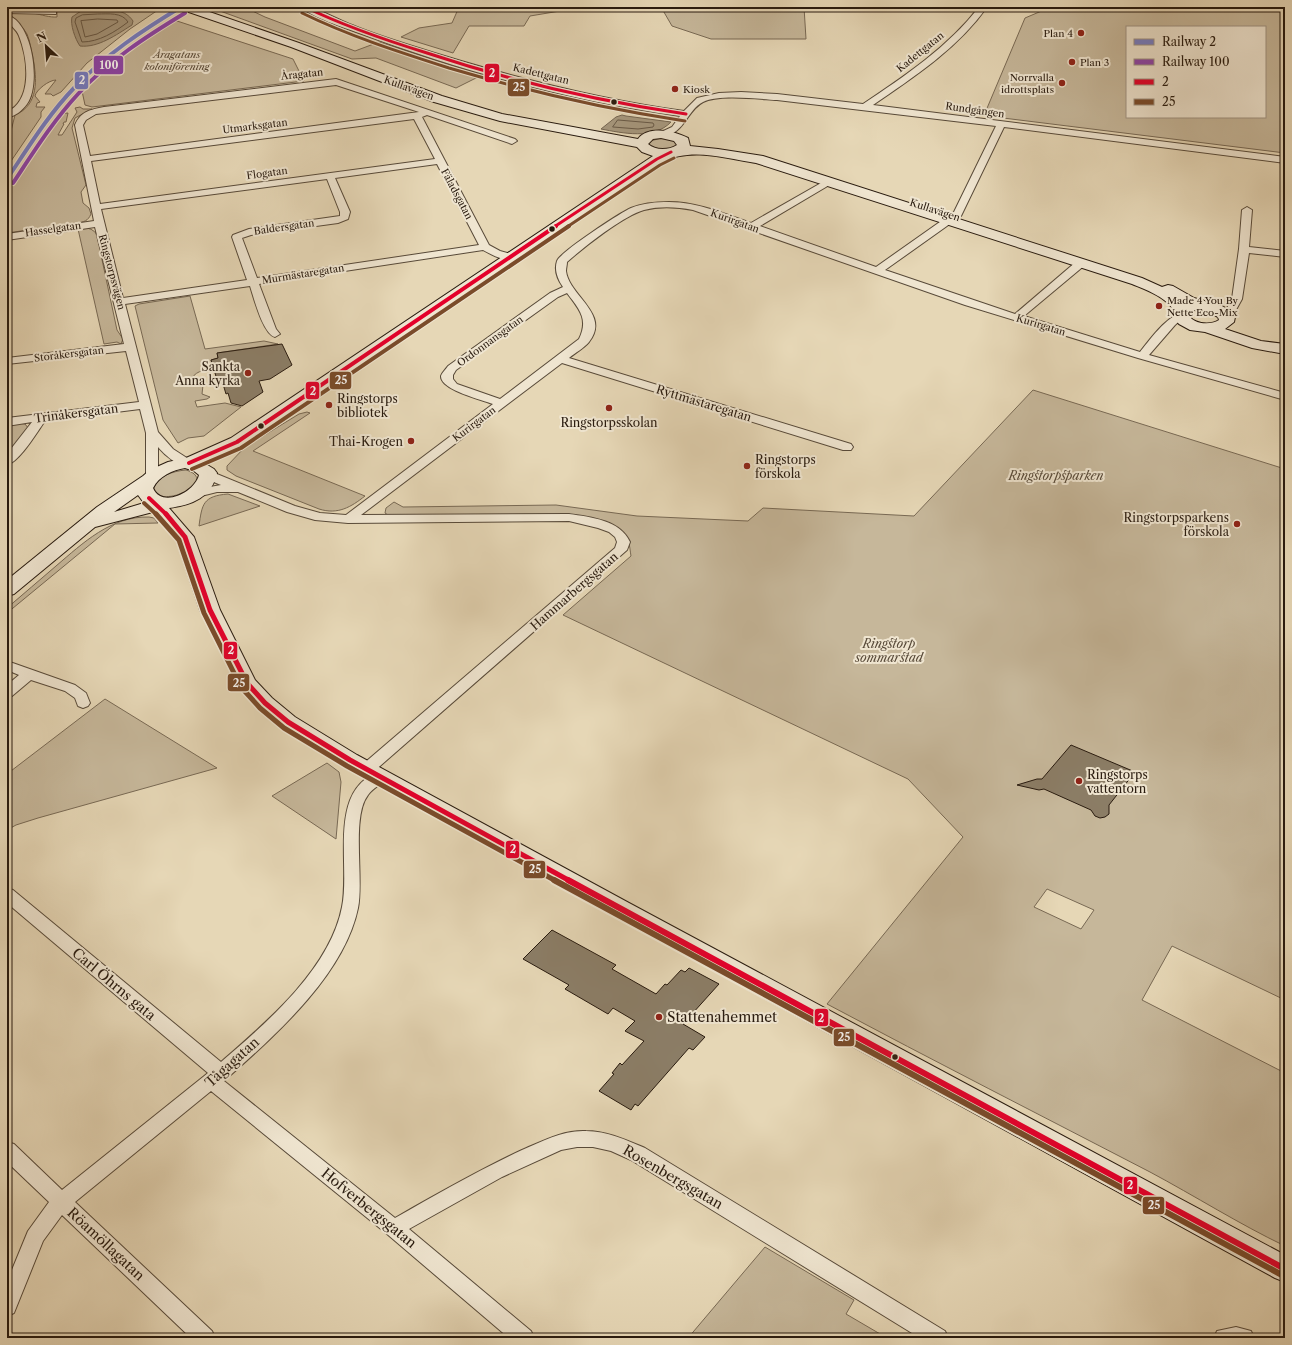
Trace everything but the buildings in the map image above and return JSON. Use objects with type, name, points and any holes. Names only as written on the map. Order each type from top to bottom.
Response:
[{"type":"street","points":[[7,12],[53,12],[52,7]]},
{"type":"street","name":"Kullavägen","points":[[184,7],[295,45],[402,87],[500,117],[626,140],[650,141]]},
{"type":"street","name":"Kullavägen","points":[[198,7],[276,34],[400,82],[450,99],[554,124],[650,141]]},
{"type":"street","name":"Kadettgatan","points":[[305,7],[341,23],[404,46],[510,77],[628,106],[686,114]]},
{"type":"street","name":"Kadettgatan","points":[[865,107],[941,52],[963,31],[983,7]]},
{"type":"street","points":[[7,17],[18,28],[23,36],[31,84],[25,101],[19,111],[7,115]]},
{"type":"street","name":"Åragatan","points":[[87,114],[104,110],[329,82],[345,84],[422,114],[512,141]]},
{"type":"street","name":"Rundgången","points":[[677,142],[686,114],[700,100],[728,95],[777,97],[865,107],[1285,160]]},
{"type":"street","name":"Ringstorpsvägen","points":[[87,114],[82,118],[79,125],[99,223],[152,433],[150,478]]},
{"type":"street","name":"Utmarksgatan","points":[[86,159],[422,114]]},
{"type":"street","name":"Fäladsgatan","points":[[422,114],[440,161],[485,247]]},
{"type":"street","points":[[877,271],[958,214],[1000,125]]},
{"type":"street","points":[[650,141],[677,142]]},
{"type":"street","points":[[650,141],[657,152],[677,142]]},
{"type":"street","points":[[616,185],[641,163],[645,157],[650,141]]},
{"type":"street","points":[[7,590],[103,510],[150,478],[169,468],[187,463],[237,442],[511,257],[677,142]]},
{"type":"street","name":"Kullavägen","points":[[677,142],[702,151],[758,159],[828,182],[1136,273],[1152,279],[1178,306]]},
{"type":"street","name":"Kullavägen","points":[[677,142],[761,154],[1137,281],[1178,306]]},
{"type":"street","name":"Flogatan","points":[[96,207],[440,161]]},
{"type":"street","name":"Baldersgatan","points":[[275,334],[270,330],[237,237],[249,232],[338,220],[345,217],[345,212],[330,176]]},
{"type":"street","points":[[752,227],[828,182]]},
{"type":"street","name":"Kurirgatan","points":[[348,519],[584,341],[591,326],[586,314],[569,288],[560,268],[560,264],[564,258],[596,234],[637,209],[662,205],[691,206],[969,303],[1142,356],[1285,397]]},
{"type":"street","points":[[1166,330],[1177,327],[1219,326],[1226,319],[1237,299],[1244,249],[1247,210]]},
{"type":"street","name":"Hasselgatan","points":[[7,236],[99,223]]},
{"type":"street","points":[[485,247],[496,253],[511,257]]},
{"type":"street","name":"Murmästaregatan","points":[[120,302],[485,247]]},
{"type":"street","points":[[1244,249],[1285,254]]},
{"type":"street","points":[[1016,318],[1082,263]]},
{"type":"street","name":"Ordonnansgatan","points":[[502,403],[453,386],[448,379],[448,372],[554,295],[569,288]]},
{"type":"street","points":[[1178,306],[1228,303],[1237,299]]},
{"type":"street","points":[[1205,305],[1218,309],[1238,332],[1246,336],[1285,344]]},
{"type":"street","points":[[1178,306],[1186,322],[1251,343],[1285,349]]},
{"type":"street","points":[[1142,356],[1166,330],[1178,306]]},
{"type":"street","name":"Storåkersgatan","points":[[7,361],[131,347]]},
{"type":"street","name":"Ryttmästaregatan","points":[[562,359],[847,447]]},
{"type":"street","name":"Trinåkersgatan","points":[[7,422],[146,405]]},
{"type":"street","points":[[7,461],[17,451],[42,417]]},
{"type":"street","name":"Ringstorpsvägen","points":[[152,433],[169,452],[187,463]]},
{"type":"street","points":[[86,524],[177,501],[196,494],[205,485],[208,474],[237,442]]},
{"type":"street","points":[[187,463],[200,467],[208,474]]},
{"type":"street","name":"Hammarbergsgatan","points":[[208,474],[245,491],[308,515],[348,519],[562,517],[589,521],[611,528],[621,534],[624,544],[621,550],[375,772]]},
{"type":"street","points":[[150,478],[144,488],[145,493],[159,505],[185,537],[210,610],[241,672],[255,694],[288,722],[621,909],[1285,1269]]},
{"type":"street","name":"Hammarbergsgatan","points":[[196,494],[217,488],[245,491]]},
{"type":"street","points":[[185,537],[189,513],[196,494]]},
{"type":"street","points":[[7,665],[28,674],[70,688],[82,696],[83,703]]},
{"type":"street","points":[[7,693],[28,674]]},
{"type":"street","name":"Tågagatan","points":[[7,1307],[35,1237],[46,1220],[61,1202],[216,1077],[277,1020],[306,990],[325,964],[337,944],[350,912],[352,893],[352,832],[355,804],[375,772]]},
{"type":"street","name":"Carl Öhrns gata","points":[[7,894],[216,1077]]},
{"type":"street","name":"Hofverbergsgatan","points":[[216,1077],[524,1338]]},
{"type":"street","name":"Rosenbergsgatan","points":[[394,1228],[475,1182],[514,1162],[556,1144],[577,1139],[593,1139],[608,1142],[643,1158],[938,1338]]},
{"type":"street","name":"Röamöllagatan","points":[[7,1150],[205,1338]]},
{"type":"street","points":[[1224,1338],[1230,1336],[1244,1338]]},
{"type":"green space","points":[[57,7],[150,7],[158,10],[130,29],[87,63],[61,92],[53,96],[51,94],[45,94],[56,80],[47,83],[40,88],[35,96],[40,102],[37,103],[36,107],[45,107],[41,112],[41,117],[7,167],[7,132],[11,131],[15,115],[23,111],[32,98],[35,83],[34,66],[27,34],[10,15],[27,12],[57,17]]},
{"type":"green space","points":[[209,7],[244,7],[265,17],[355,51],[379,42],[482,75],[456,88],[376,58],[352,59]]},
{"type":"green space","points":[[459,7],[584,7],[530,16],[524,26],[469,26],[453,53],[401,37],[419,28],[452,23]]},
{"type":"green space","points":[[661,7],[804,7],[806,39],[711,39],[672,26]]},
{"type":"green space","name":"Norrvalla idrottsplats","points":[[1051,7],[1272,7],[1285,11],[1285,153],[995,117],[996,114],[985,113],[1025,18]]},
{"type":"green space","name":"Åragatans koloniförening","points":[[174,20],[293,59],[304,81],[92,107],[85,105],[82,91],[160,26]]},
{"type":"green space","points":[[80,107],[83,109],[92,109],[75,118],[72,128],[86,185],[81,192],[83,203],[89,208],[91,214],[89,218],[86,221],[79,223],[7,233],[7,189],[58,114],[68,113],[66,122],[64,122],[58,135],[62,135],[77,112],[75,108]]},
{"type":"green space","points":[[662,138],[674,140],[677,146],[670,149],[663,149],[649,145],[650,141]]},
{"type":"green space","points":[[78,229],[91,229],[99,238],[101,255],[117,330],[123,339],[121,344],[117,342],[104,344]]},
{"type":"green space","points":[[190,296],[205,349],[264,341],[278,344],[217,353],[218,358],[211,360],[215,372],[202,371],[194,375],[192,378],[194,382],[203,385],[202,394],[210,397],[195,401],[197,407],[225,403],[241,407],[204,436],[188,438],[178,443],[163,420],[135,306],[139,304]]},
{"type":"green space","points":[[1033,390],[1285,469],[1285,1000],[1172,946],[1142,1000],[1285,1073],[1285,1246],[1251,1229],[1150,1172],[827,1004],[963,837],[908,779],[563,615],[631,556],[629,543],[621,531],[616,527],[585,518],[391,517],[385,513],[386,508],[394,502],[403,507],[556,505],[637,516],[748,521],[763,508],[914,516]],"holes":[[[1047,889],[1094,910],[1081,929],[1034,907]]]},
{"type":"green space","points":[[307,412],[310,413],[253,451],[365,496],[349,507],[332,511],[319,509],[236,476],[227,470],[227,466],[245,447],[299,414]]},
{"type":"green space","points":[[17,423],[25,424],[29,429],[7,456],[7,425]]},
{"type":"green space","points":[[186,470],[194,474],[197,479],[195,484],[190,489],[174,496],[165,497],[157,495],[153,490],[158,481],[166,475]]},
{"type":"green space","points":[[228,494],[260,506],[199,526],[201,512],[205,502],[213,497]]},
{"type":"green space","points":[[149,517],[154,518],[158,523],[115,524],[7,613],[7,608],[98,532],[110,526],[122,521]]},
{"type":"green space","points":[[105,699],[217,768],[38,818],[16,825],[7,830],[7,774]]},
{"type":"green space","points":[[327,763],[339,772],[341,782],[336,839],[272,796]]},
{"type":"green space","points":[[765,1247],[854,1300],[846,1314],[887,1338],[688,1338]]},
{"type":"water","points":[[113,10],[122,12],[130,17],[133,21],[132,25],[100,43],[80,46],[73,32],[72,17],[81,11]]},
{"type":"water","points":[[622,115],[671,122],[664,128],[656,131],[638,134],[601,129],[616,117]]},
{"type":"rail line","name":"2","points":[[7,179],[39,132],[74,88],[86,76],[124,44],[181,7]]},
{"type":"rail line","name":"100","points":[[13,183],[52,127],[78,94],[90,82],[128,50],[185,13]]},
{"type":"transit line","name":"2","points":[[305,7],[372,35],[502,76],[593,98],[686,114]]},
{"type":"transit line","name":"25","points":[[302,13],[370,42],[501,83],[592,105],[685,121]]},
{"type":"transit line","name":"2","points":[[189,463],[237,442],[593,201],[657,159],[671,152]]},
{"type":"transit line","name":"25","points":[[192,469],[241,448],[597,207],[660,165],[674,158]]},
{"type":"transit line","name":"2","points":[[149,498],[169,517],[185,537],[210,610],[247,683],[265,703],[288,722],[350,760],[621,909],[1285,1269]]},
{"type":"transit line","name":"25","points":[[144,503],[164,522],[179,540],[204,613],[241,687],[260,708],[284,728],[347,766],[618,915],[1282,1275]]},
{"type":"place","name":"Plan 4","points":[[1081,33]]},
{"type":"place","name":"Plan 3","points":[[1072,62]]},
{"type":"place","name":"Norrvalla idrottsplats","points":[[1062,83]]},
{"type":"place","name":"Kiosk","points":[[675,89]]},
{"type":"place","name":"Made 4 You By Nette Eco-Mix","points":[[1159,306]]},
{"type":"place","name":"Sankta Anna kyrka","points":[[248,373]]},
{"type":"place","name":"Ringstorps bibliotek","points":[[329,405]]},
{"type":"place","name":"Ringstorpsskolan","points":[[609,408]]},
{"type":"place","name":"Thai-Krogen","points":[[411,441]]},
{"type":"place","name":"Ringstorps förskola","points":[[747,466]]},
{"type":"place","name":"Ringstorpsparkens förskola","points":[[1237,524]]},
{"type":"place","name":"Ringstorps vattentorn","points":[[1079,781]]},
{"type":"place","name":"Stattenahemmet","points":[[659,1017]]},
{"type":"park label","name":"Ringstorpsparken","points":[[1056,475]]},
{"type":"park label","name":"Ringstorp sommarstad","points":[[889,650]]}]
